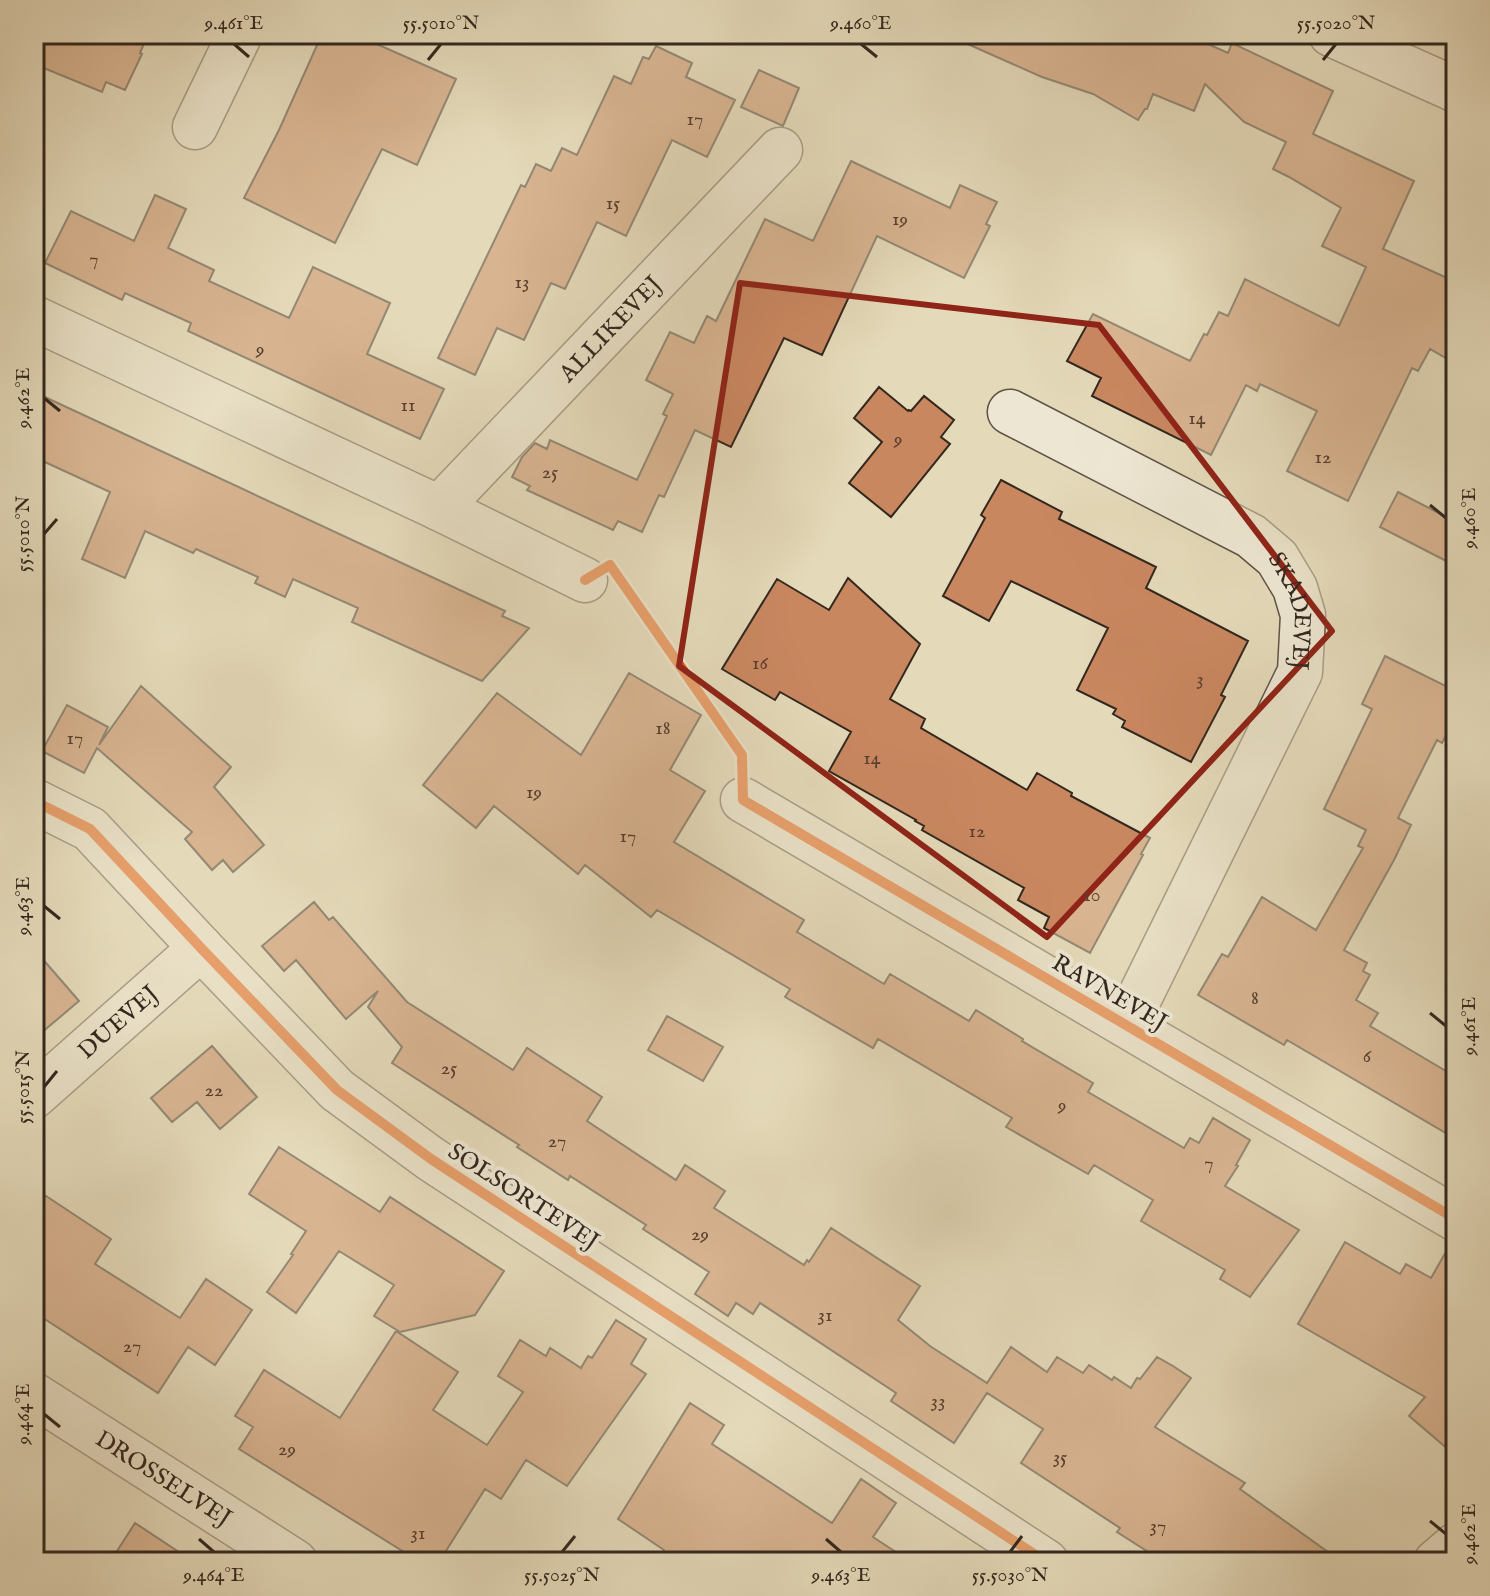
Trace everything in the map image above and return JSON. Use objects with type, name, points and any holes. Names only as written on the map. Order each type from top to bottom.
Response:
[{"type":"street","points":[[195,127],[240,34]]},
{"type":"street","points":[[1331,34],[1456,90]]},
{"type":"street","name":"ALLIKEVEJ","points":[[439,508],[780,150]]},
{"type":"street","points":[[34,318],[585,580]]},
{"type":"street","name":"SKADEVEJ","points":[[1010,412],[1251,536],[1277,558],[1295,588],[1303,615],[1300,672],[1126,1025]]},
{"type":"street","name":"RAVNEVEJ","points":[[743,800],[1456,1219]]},
{"type":"street","name":"SOLSORTEVEJ","points":[[34,801],[90,829],[337,1090],[431,1159],[1046,1562]]},
{"type":"street","name":"DUEVEJ","points":[[34,1096],[201,948]]},
{"type":"street","name":"DROSSELVEJ","points":[[34,1395],[295,1562]]},
{"type":"street","points":[[1436,1562],[1456,1545]]},
{"type":"highlighted area","points":[[740,283],[1099,325],[1332,631],[1047,937],[679,666]]},
{"type":"building","points":[[34,34],[148,34],[125,90],[106,82],[102,92],[34,64]]},
{"type":"building","points":[[322,34],[354,34],[456,79],[417,165],[382,149],[335,243],[244,198],[279,130]]},
{"type":"building","points":[[945,34],[1185,34],[1228,53],[1232,43],[1333,91],[1313,134],[1414,181],[1383,249],[1456,282],[1456,364],[1430,349],[1418,371],[1412,368],[1348,501],[1287,471],[1317,411],[1260,384],[1257,391],[1246,385],[1211,455],[1092,396],[1101,378],[1067,361],[1093,314],[1190,361],[1219,312],[1228,316],[1245,279],[1339,326],[1366,267],[1322,246],[1341,208],[1273,169],[1286,142],[1244,122],[1205,84],[1194,111],[1153,94],[1138,120],[1093,94],[1042,77]]},
{"type":"building","points":[[656,46],[692,63],[686,77],[735,100],[707,157],[672,140],[626,236],[597,222],[565,289],[551,283],[524,340],[497,328],[475,375],[438,358],[521,185],[525,187],[536,164],[551,171],[562,148],[577,155],[614,76],[631,84],[643,57],[649,59]]},
{"type":"building","points":[[759,70],[799,88],[783,126],[741,107]]},
{"type":"building","points":[[851,161],[950,208],[960,185],[997,202],[986,224],[990,226],[964,278],[877,236],[822,355],[784,338],[731,447],[695,430],[664,497],[659,495],[642,532],[618,521],[613,530],[527,490],[530,486],[512,477],[522,457],[535,443],[547,449],[550,440],[637,480],[667,416],[663,414],[673,394],[646,380],[670,332],[694,343],[707,316],[716,321],[765,219],[813,241]]},
{"type":"building","points":[[155,195],[186,209],[168,248],[214,270],[209,281],[289,318],[313,267],[390,303],[367,354],[444,389],[420,439],[188,331],[191,323],[125,293],[122,300],[45,263],[71,211],[134,241]]},
{"type":"building","points":[[879,387],[908,411],[924,396],[954,420],[941,437],[950,444],[891,517],[849,483],[882,442],[854,418]]},
{"type":"building","points":[[34,392],[505,611],[502,616],[529,628],[482,681],[352,622],[358,608],[293,579],[285,597],[255,583],[258,577],[196,549],[193,553],[145,531],[125,578],[82,559],[110,492],[34,457]]},
{"type":"building","points":[[1001,480],[1062,512],[1059,519],[1156,567],[1146,588],[1248,641],[1221,695],[1225,697],[1191,762],[1122,727],[1125,721],[1113,714],[1116,709],[1077,690],[1108,628],[1011,581],[989,621],[943,596],[985,518],[981,515]]},
{"type":"building","points":[[1398,492],[1456,522],[1456,566],[1380,527]]},
{"type":"building","points":[[848,578],[920,644],[890,699],[925,719],[921,728],[1027,790],[1037,773],[1072,793],[1071,796],[1150,838],[1090,953],[1044,928],[1049,917],[1018,900],[1024,888],[922,830],[924,826],[916,820],[829,771],[851,732],[780,692],[775,700],[722,669],[777,579],[829,610]]},
{"type":"building","points":[[1385,656],[1456,691],[1456,715],[1442,743],[1437,740],[1398,818],[1411,825],[1344,950],[1367,963],[1363,971],[1370,975],[1356,1000],[1378,1013],[1370,1026],[1456,1077],[1456,1139],[1287,1040],[1284,1045],[1198,995],[1222,954],[1228,957],[1262,897],[1316,930],[1363,848],[1358,846],[1366,830],[1324,809],[1372,709],[1362,704]]},
{"type":"building","points":[[629,673],[701,715],[670,770],[705,791],[674,842],[804,920],[797,932],[884,984],[890,974],[969,1021],[976,1010],[1093,1083],[1088,1092],[1184,1148],[1190,1138],[1199,1143],[1213,1118],[1250,1140],[1225,1186],[1299,1230],[1250,1297],[1220,1279],[1225,1270],[1141,1221],[1153,1200],[1094,1165],[1088,1174],[1006,1127],[1012,1118],[878,1039],[873,1048],[785,997],[790,989],[657,910],[651,917],[585,865],[578,874],[494,806],[476,828],[423,785],[497,693],[581,755]]},
{"type":"building","points":[[141,686],[231,767],[214,787],[264,845],[233,872],[223,860],[212,870],[185,839],[192,832],[97,748],[84,773],[42,751],[67,705],[108,727],[99,745]]},
{"type":"building","points":[[314,902],[329,920],[333,917],[407,1002],[513,1070],[527,1048],[602,1097],[587,1121],[676,1180],[685,1165],[725,1191],[714,1208],[804,1265],[831,1228],[920,1286],[898,1320],[930,1346],[987,1383],[1011,1347],[1047,1372],[1057,1357],[1083,1373],[1089,1365],[1131,1388],[1157,1357],[1173,1366],[1191,1378],[1155,1427],[1245,1483],[1240,1489],[1342,1562],[1164,1562],[1117,1532],[1120,1528],[1021,1463],[1043,1429],[987,1393],[954,1443],[891,1401],[896,1393],[760,1303],[753,1314],[736,1303],[728,1316],[695,1294],[709,1272],[643,1229],[646,1225],[570,1176],[568,1180],[392,1063],[402,1047],[368,1007],[378,991],[346,1019],[296,960],[284,971],[262,946]]},
{"type":"building","points":[[34,949],[79,1001],[34,1039]]},
{"type":"building","points":[[667,1016],[723,1047],[703,1081],[648,1050]]},
{"type":"building","points":[[212,1046],[257,1097],[220,1129],[197,1102],[172,1122],[151,1098]]},
{"type":"building","points":[[279,1147],[380,1212],[390,1197],[504,1271],[475,1315],[400,1332],[374,1316],[394,1285],[339,1251],[296,1313],[267,1292],[306,1231],[249,1194]]},
{"type":"building","points":[[34,1188],[111,1239],[95,1264],[180,1318],[206,1279],[252,1310],[215,1365],[188,1347],[158,1393],[34,1312]]},
{"type":"building","points":[[1345,1242],[1400,1274],[1406,1264],[1431,1278],[1451,1243],[1456,1244],[1456,1456],[1409,1416],[1425,1397],[1298,1324]]},
{"type":"building","points":[[616,1320],[646,1339],[631,1364],[646,1374],[567,1486],[526,1460],[501,1499],[485,1489],[439,1562],[420,1562],[239,1449],[253,1427],[235,1416],[264,1370],[340,1418],[396,1331],[458,1372],[433,1410],[487,1445],[523,1392],[498,1376],[520,1340],[546,1356],[550,1348],[581,1368],[588,1356],[592,1358]]},
{"type":"building","points":[[690,1403],[724,1425],[712,1444],[832,1523],[861,1479],[896,1503],[873,1537],[911,1562],[657,1562],[664,1550],[618,1519]]},
{"type":"building","points":[[135,1523],[194,1562],[110,1562]]},
{"type":"cycle path","points":[[585,580],[610,565],[742,755],[743,800],[1456,1219]]},
{"type":"cycle path","points":[[34,801],[90,829],[337,1090],[431,1159],[1046,1562]]}]
